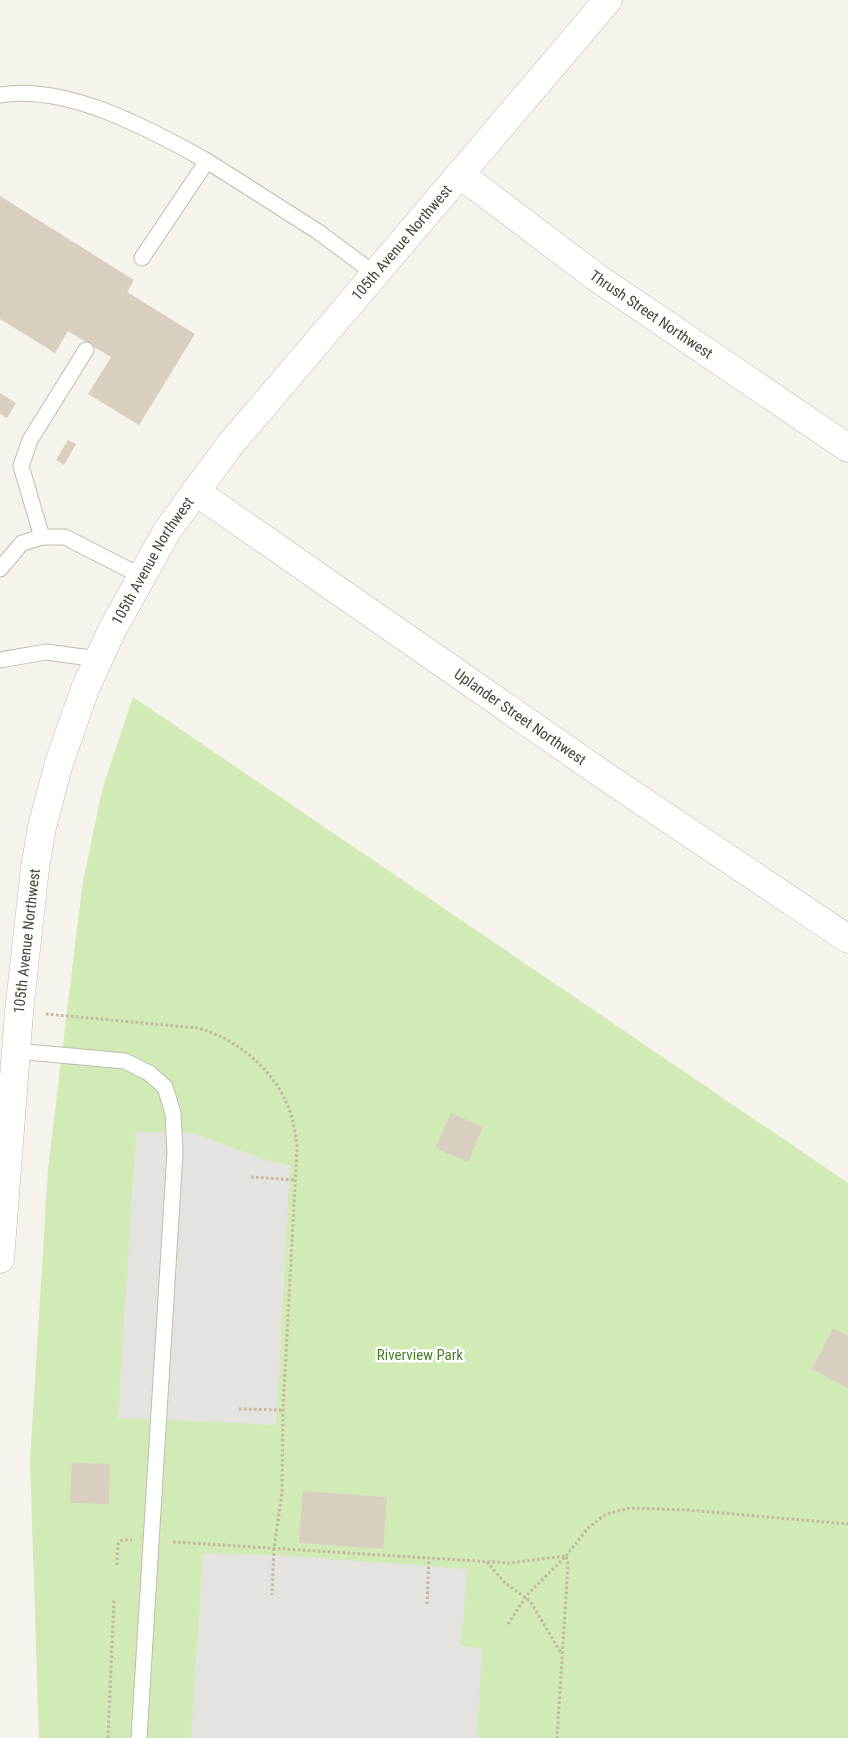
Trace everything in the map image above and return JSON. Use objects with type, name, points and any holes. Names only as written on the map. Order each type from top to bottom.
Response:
[{"type":"street","name":"105th Avenue Northwest","points":[[0,1259],[19,1012],[31,894],[44,819],[68,736],[98,659],[141,576],[195,490],[256,412],[461,175],[608,0]]},
{"type":"street","name":"Thrush Street Northwest","points":[[461,175],[596,277],[848,448]]},
{"type":"street","name":"Uplander Street Northwest","points":[[195,490],[602,774],[848,939]]},
{"type":"lane","points":[[0,95],[18,92],[80,102],[144,126],[207,161],[317,231],[375,274]]},
{"type":"lane","points":[[142,258],[207,161]]},
{"type":"lane","points":[[42,537],[21,466],[30,440],[86,350]]},
{"type":"lane","points":[[0,569],[22,543],[42,537],[65,537],[141,576]]},
{"type":"lane","points":[[0,660],[46,652],[98,659]]},
{"type":"lane","points":[[16,1051],[125,1061],[149,1074],[166,1087],[174,1113],[175,1152],[140,1738]]},
{"type":"path","points":[[19,1012],[197,1028],[212,1031],[240,1048],[261,1066],[288,1104],[296,1131],[297,1149],[283,1410],[282,1493],[274,1548],[272,1595]]},
{"type":"path","points":[[251,1178],[295,1180]]},
{"type":"path","points":[[239,1409],[283,1410]]},
{"type":"path","points":[[508,1624],[526,1598],[566,1556],[588,1528],[606,1514],[630,1508],[762,1515],[848,1524]]},
{"type":"path","points":[[117,1564],[118,1544],[122,1540],[132,1540]]},
{"type":"path","points":[[167,1542],[509,1563],[566,1556]]},
{"type":"path","points":[[557,1738],[568,1564],[566,1556]]},
{"type":"path","points":[[427,1604],[429,1558]]},
{"type":"path","points":[[487,1562],[504,1582],[526,1598],[548,1628],[562,1654]]},
{"type":"path","points":[[108,1738],[114,1600]]},
{"type":"green space","name":"Riverview Park","points":[[133,697],[848,1183],[848,1738],[39,1738],[30,1460],[48,1169],[82,887],[102,790]]},
{"type":"shaded area","points":[[136,1132],[193,1133],[266,1160],[290,1165],[276,1425],[118,1418]]},
{"type":"shaded area","points":[[203,1553],[291,1556],[467,1569],[461,1646],[482,1649],[477,1738],[191,1738]]},
{"type":"building","points":[[0,196],[134,280],[127,292],[195,334],[139,425],[88,394],[111,357],[68,331],[55,353],[0,319]]},
{"type":"building","points":[[0,393],[16,403],[7,418],[0,414]]},
{"type":"building","points":[[68,440],[76,444],[64,465],[56,460]]},
{"type":"building","points":[[451,1113],[483,1127],[468,1162],[435,1148]]},
{"type":"building","points":[[833,1328],[848,1336],[848,1388],[812,1369]]},
{"type":"building","points":[[72,1463],[110,1464],[109,1504],[70,1503]]},
{"type":"building","points":[[303,1491],[387,1497],[383,1549],[299,1543]]}]
